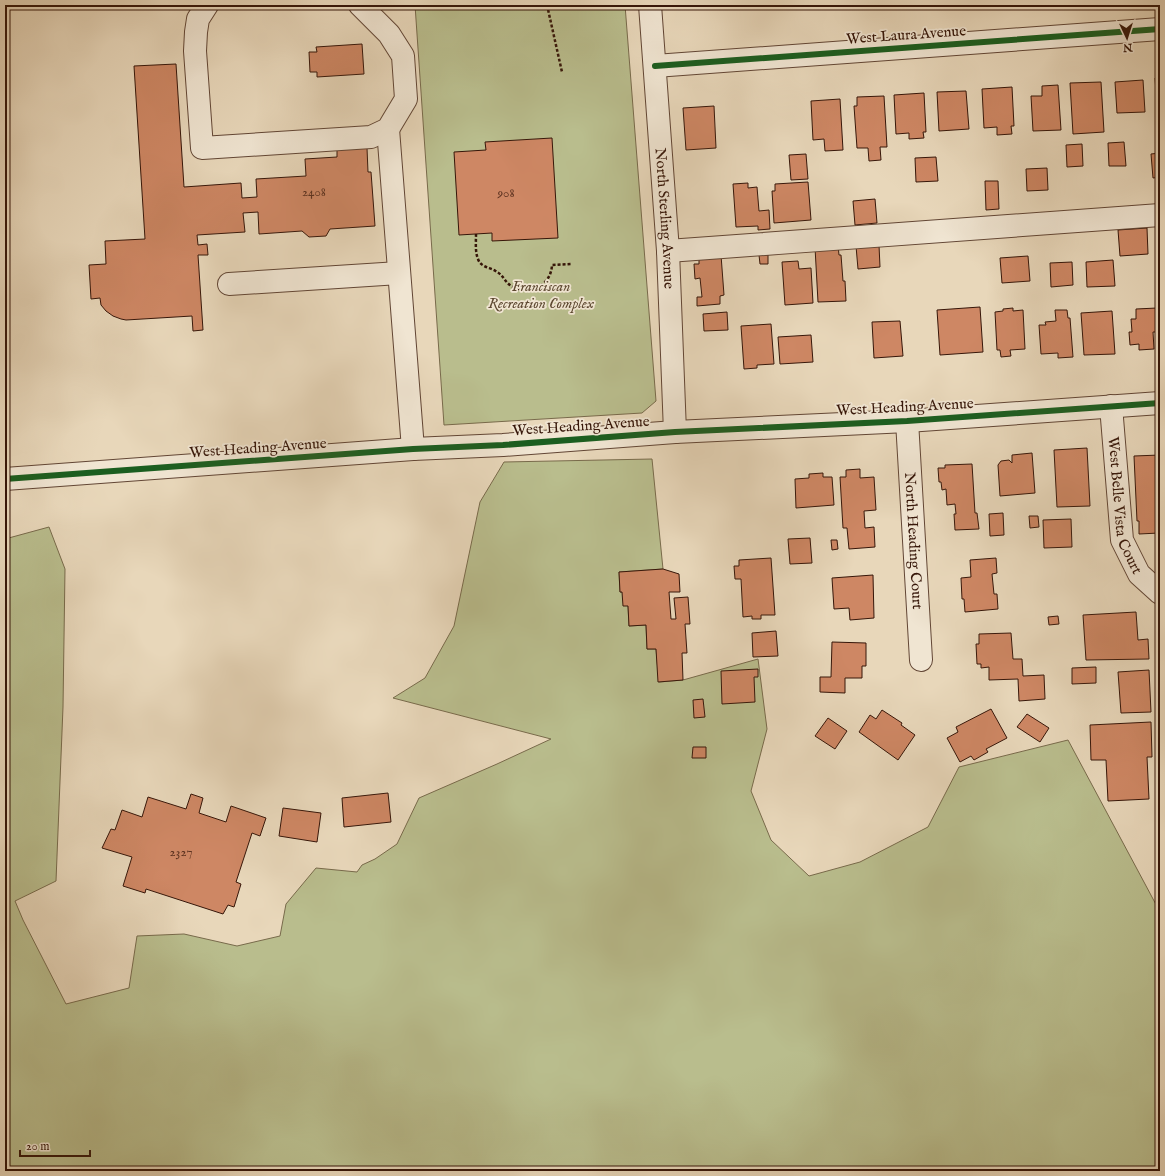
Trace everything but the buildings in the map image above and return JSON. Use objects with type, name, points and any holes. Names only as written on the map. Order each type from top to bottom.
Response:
[{"type":"street","points":[[207,5],[198,19],[195,51],[202,148],[371,137],[388,129]]},
{"type":"street","points":[[360,5],[389,34],[404,56],[406,98],[388,129],[413,449]]},
{"type":"street","name":"North Sterling Avenue","points":[[650,5],[668,251],[675,432]]},
{"type":"street","name":"West Laura Avenue","points":[[655,66],[1160,29]]},
{"type":"street","points":[[668,251],[1160,215]]},
{"type":"street","points":[[229,284],[399,273]]},
{"type":"street","name":"West Heading Avenue","points":[[5,479],[413,449],[503,445],[675,432],[907,421],[1160,403]]},
{"type":"street","name":"West Belle Vista Court","points":[[1111,406],[1122,540],[1139,574],[1160,593]]},
{"type":"street","name":"North Heading Court","points":[[907,421],[921,660]]},
{"type":"path","points":[[548,5],[562,72]]},
{"type":"path","points":[[476,234],[478,259],[482,265],[496,271],[508,284],[519,290],[533,290],[540,287],[550,276],[552,265],[571,264]]},
{"type":"green space","name":"Franciscan Recreation Complex","points":[[415,5],[625,5],[656,401],[642,413],[444,425]]},
{"type":"green space","points":[[652,459],[663,569],[619,572],[620,592],[622,592],[628,606],[629,626],[646,625],[647,649],[656,649],[659,682],[683,680],[758,659],[767,729],[751,791],[771,840],[809,876],[860,862],[928,827],[959,767],[1068,740],[1160,912],[1160,1171],[5,1171],[5,539],[49,527],[65,569],[63,707],[56,881],[15,901],[23,920],[66,1004],[129,988],[137,936],[184,934],[237,946],[280,936],[286,904],[316,868],[357,872],[362,865],[375,859],[397,844],[419,798],[551,739],[393,698],[425,678],[454,626],[480,502],[504,462]]},
{"type":"cycle path","points":[[655,66],[1160,29]]},
{"type":"cycle path","points":[[5,479],[413,449],[503,445],[675,432],[907,421],[1160,403]]}]
